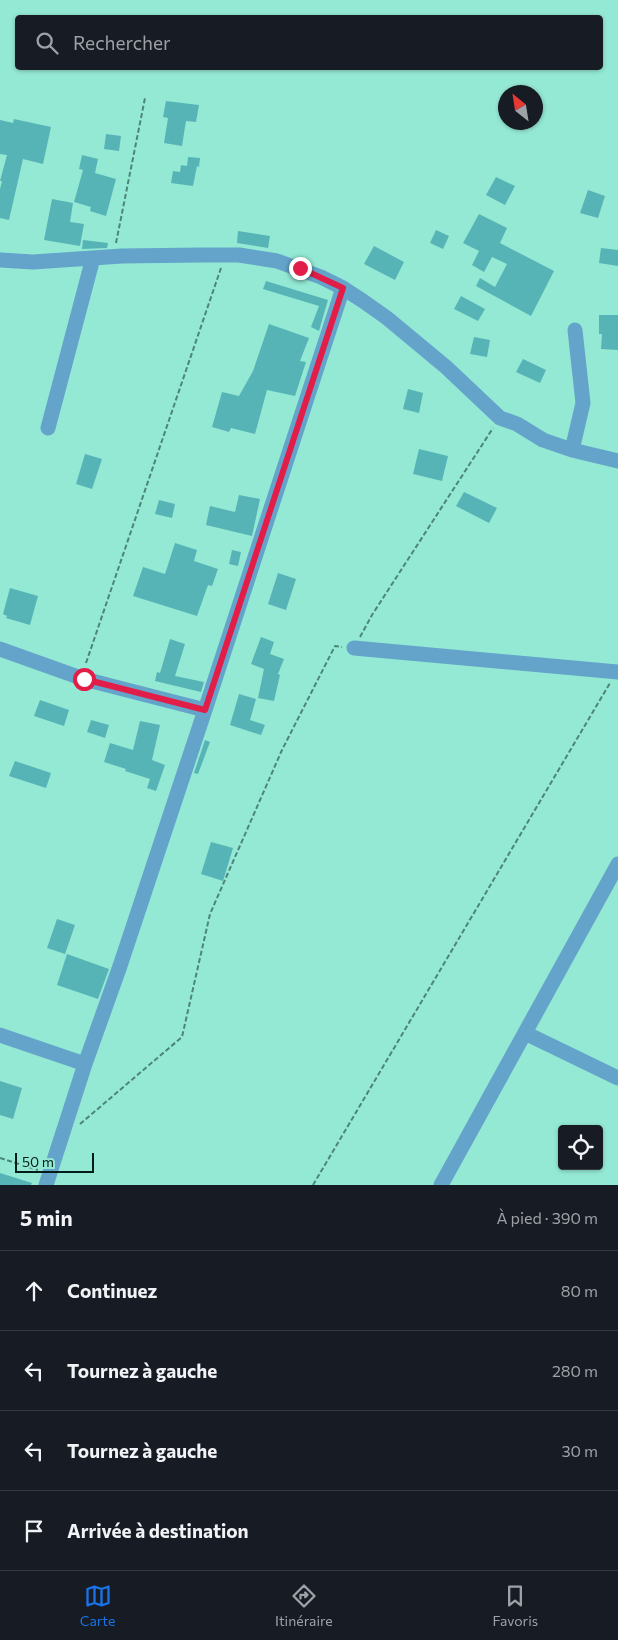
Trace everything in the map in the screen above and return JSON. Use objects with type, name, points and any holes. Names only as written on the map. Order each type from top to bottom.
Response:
[{"type":"street","points":[[0,260],[33,262],[114,256],[239,255],[277,261],[321,277],[343,288],[404,332],[500,418],[517,424],[544,440],[572,450],[618,461]]},
{"type":"street","points":[[48,428],[94,258]]},
{"type":"street","points":[[48,1180],[343,288]]},
{"type":"street","points":[[572,450],[583,403],[575,330]]},
{"type":"street","points":[[354,648],[617,672]]},
{"type":"street","points":[[0,649],[84,679],[205,710]]},
{"type":"street","points":[[441,1185],[618,864]]},
{"type":"street","points":[[525,1033],[618,1078]]},
{"type":"street","points":[[0,1035],[85,1064]]},
{"type":"path","points":[[114,256],[145,98]]},
{"type":"path","points":[[86,663],[225,255]]},
{"type":"path","points":[[75,1128],[182,1037],[210,914],[282,750],[335,646],[354,648],[372,615],[500,418]]},
{"type":"path","points":[[313,1185],[617,672]]},
{"type":"path","points":[[0,1158],[48,1180]]},
{"type":"building","points":[[166,101],[199,105],[196,122],[186,121],[182,146],[164,143],[168,118],[163,117]]},
{"type":"building","points":[[14,119],[51,127],[43,164],[23,159],[9,220],[0,218],[0,189],[2,181],[0,181],[7,155],[0,154],[0,120],[13,123]]},
{"type":"building","points":[[106,134],[121,136],[119,151],[104,149]]},
{"type":"building","points":[[82,155],[98,159],[95,173],[116,179],[106,216],[90,211],[91,207],[74,202],[83,170],[79,169]]},
{"type":"building","points":[[188,157],[200,158],[193,186],[171,183],[173,171],[180,172],[181,165],[187,166]]},
{"type":"building","points":[[496,177],[515,186],[505,205],[486,195]]},
{"type":"building","points":[[588,190],[605,196],[598,218],[580,213]]},
{"type":"building","points":[[52,199],[73,203],[70,222],[84,224],[80,246],[44,240]]},
{"type":"building","points":[[479,214],[507,228],[500,243],[554,271],[531,316],[476,286],[480,278],[495,287],[507,264],[492,257],[484,272],[472,265],[479,251],[463,243]]},
{"type":"building","points":[[436,230],[449,236],[443,249],[430,243]]},
{"type":"building","points":[[238,231],[270,236],[268,248],[237,243]]},
{"type":"building","points":[[83,240],[108,243],[107,248],[82,249]]},
{"type":"building","points":[[374,246],[404,262],[395,280],[364,264]]},
{"type":"building","points":[[601,248],[618,250],[618,266],[599,263]]},
{"type":"building","points":[[266,281],[328,300],[319,331],[311,327],[319,306],[263,289]]},
{"type":"building","points":[[461,296],[485,309],[478,321],[454,309]]},
{"type":"building","points":[[599,315],[618,315],[618,350],[601,349],[602,334],[599,334]]},
{"type":"building","points":[[269,324],[309,338],[300,361],[306,362],[295,396],[267,390],[255,434],[231,428],[229,432],[212,427],[222,392],[239,396],[253,371]]},
{"type":"building","points":[[474,337],[490,340],[487,357],[470,354]]},
{"type":"building","points":[[523,359],[546,370],[540,383],[516,372]]},
{"type":"building","points":[[408,389],[423,393],[419,413],[403,409]]},
{"type":"building","points":[[419,449],[448,456],[442,481],[413,474]]},
{"type":"building","points":[[85,454],[102,459],[92,489],[76,484]]},
{"type":"building","points":[[464,492],[497,508],[489,523],[456,506]]},
{"type":"building","points":[[239,495],[260,499],[252,536],[206,525],[210,506],[235,512]]},
{"type":"building","points":[[159,500],[175,504],[172,518],[155,514]]},
{"type":"building","points":[[175,543],[197,550],[194,561],[218,569],[212,586],[208,585],[197,616],[133,596],[143,567],[165,574]]},
{"type":"building","points":[[232,550],[241,552],[238,566],[229,564]]},
{"type":"building","points":[[278,573],[296,579],[286,610],[268,604]]},
{"type":"building","points":[[10,588],[38,596],[30,625],[6,618],[7,616],[3,614]]},
{"type":"building","points":[[261,637],[274,642],[270,654],[284,659],[278,674],[280,675],[274,701],[258,698],[264,669],[251,664]]},
{"type":"building","points":[[170,639],[185,644],[175,676],[204,682],[201,692],[155,681],[157,672],[160,673]]},
{"type":"building","points":[[239,694],[256,699],[250,720],[265,725],[261,735],[230,725]]},
{"type":"building","points":[[40,700],[69,710],[64,726],[34,716]]},
{"type":"building","points":[[91,720],[109,725],[105,738],[87,732]]},
{"type":"building","points":[[140,721],[160,725],[152,760],[165,765],[156,791],[147,788],[150,779],[104,762],[110,743],[133,750]]},
{"type":"building","points":[[205,740],[210,742],[198,774],[194,773]]},
{"type":"building","points":[[15,761],[51,773],[46,788],[9,776]]},
{"type":"building","points":[[211,842],[233,848],[223,881],[201,874]]},
{"type":"building","points":[[57,919],[75,925],[65,954],[47,948]]},
{"type":"building","points":[[67,954],[109,969],[98,999],[57,985]]},
{"type":"building","points":[[0,1081],[22,1088],[13,1119],[0,1115]]},
{"type":"building","points":[[0,1173],[32,1183],[31,1185],[0,1185]]},
{"type":"route","points":[[84,679],[205,710],[343,288],[300,268]]}]
